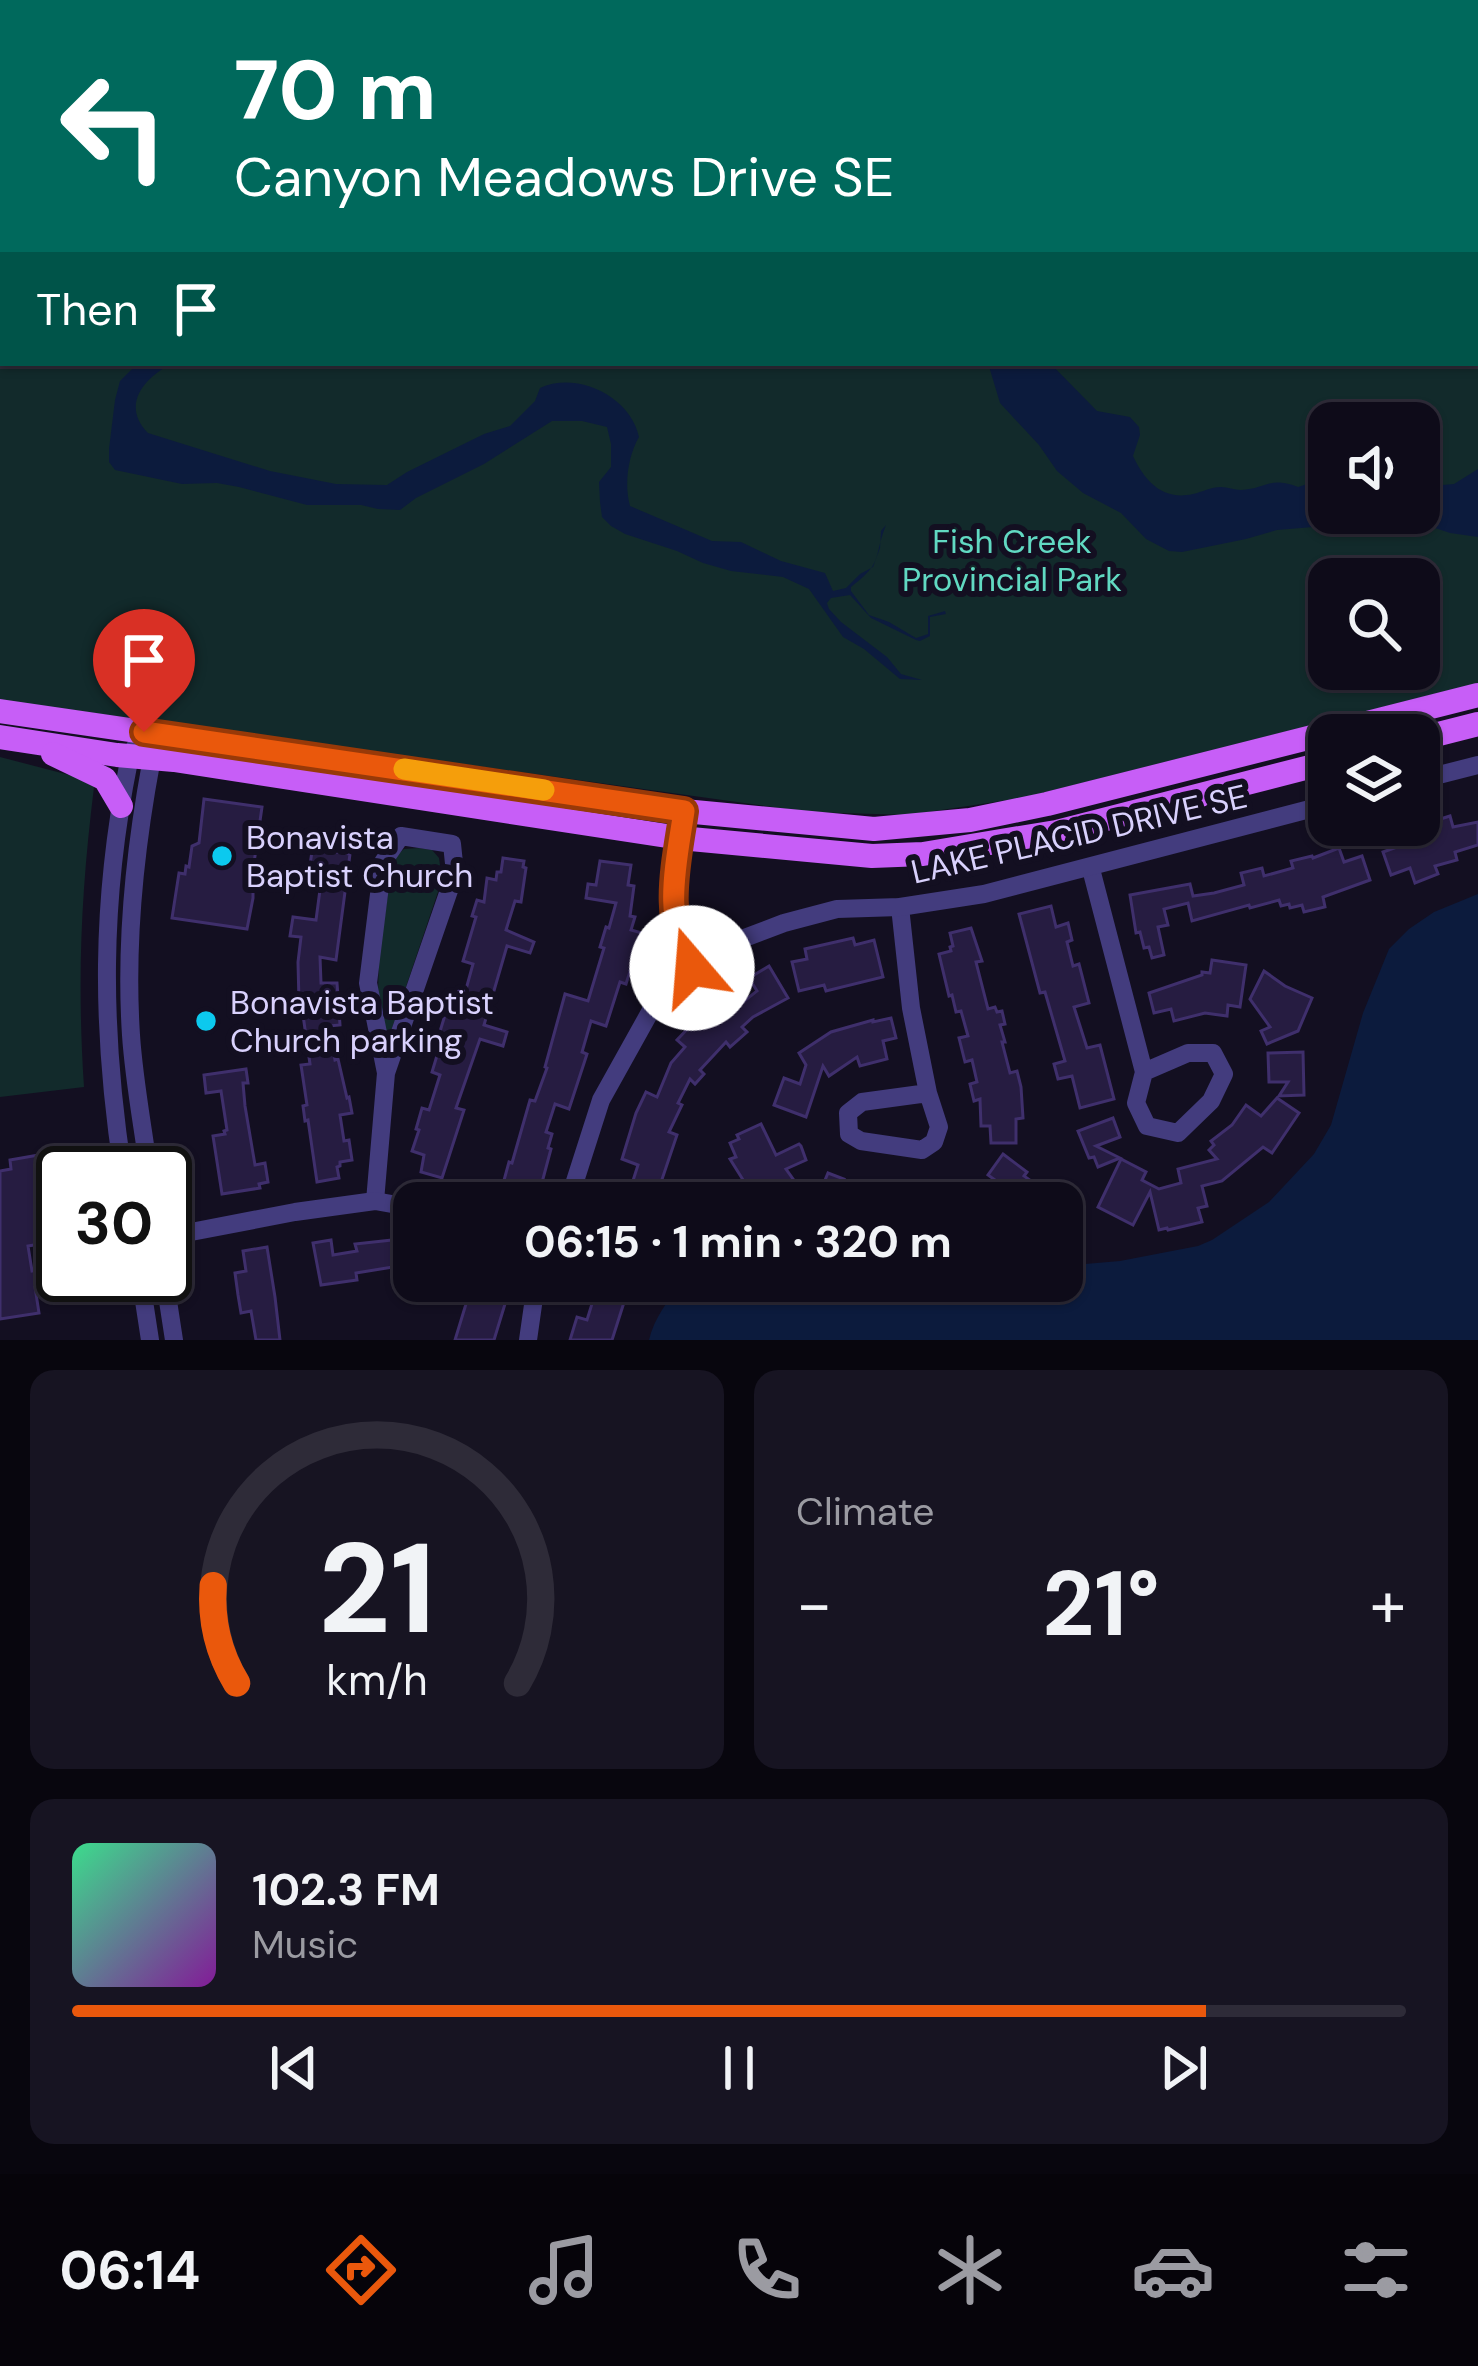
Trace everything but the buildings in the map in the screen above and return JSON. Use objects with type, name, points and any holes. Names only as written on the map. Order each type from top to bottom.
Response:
[{"type":"main road","points":[[0,712],[684,811],[874,829],[970,820],[1047,804],[1478,694]]},
{"type":"main road","points":[[1440,734],[1478,724]]},
{"type":"main road","points":[[6,738],[680,838],[872,856],[923,854],[1056,832],[1308,767]]},
{"type":"main road","points":[[6,738],[105,779],[121,806]]},
{"type":"street","points":[[144,732],[130,982],[131,1036],[145,1146]]},
{"type":"street","points":[[119,1146],[105,1003],[112,858],[121,806],[141,757]]},
{"type":"street","points":[[1440,775],[1478,765]]},
{"type":"street","name":"LAKE PLACID DRIVE SE","points":[[575,1182],[601,1100],[650,1012],[692,968],[726,945],[784,922],[837,909],[900,907],[984,894],[1308,810]]},
{"type":"street","points":[[684,811],[675,862],[674,923],[692,968]]},
{"type":"street","points":[[375,1201],[386,1073],[455,873],[452,844],[401,836],[382,862],[368,983],[386,1073]]},
{"type":"street","points":[[1091,868],[1144,1072],[1136,1103],[1147,1126],[1178,1133],[1210,1101],[1224,1074],[1213,1053],[1188,1053],[1144,1072]]},
{"type":"street","points":[[900,907],[911,1008],[939,1127],[934,1142],[922,1150],[861,1142],[849,1134],[848,1113],[862,1102],[928,1093]]},
{"type":"street","points":[[192,1232],[375,1201],[393,1204]]},
{"type":"street","points":[[144,1302],[150,1340]]},
{"type":"street","points":[[169,1302],[175,1340]]},
{"type":"street","points":[[527,1340],[533,1302]]},
{"type":"green space","name":"Fish Creek Provincial Park","points":[[0,366],[1478,366],[1478,683],[1355,714],[1308,714],[1308,726],[1022,798],[908,815],[809,812],[0,700]]},
{"type":"green space","points":[[0,757],[73,776],[94,787],[82,937],[84,1087],[0,1097]]},
{"type":"green space","points":[[404,849],[432,850],[439,858],[442,880],[388,1040],[378,994],[379,957],[393,859]]},
{"type":"water","points":[[135,366],[169,366],[146,383],[136,402],[136,412],[148,433],[270,471],[336,484],[387,485],[484,434],[510,426],[535,401],[540,388],[585,385],[613,399],[634,422],[639,437],[628,470],[630,506],[712,541],[741,542],[781,561],[825,573],[833,591],[846,588],[871,568],[851,591],[869,615],[916,638],[928,634],[928,616],[946,614],[930,617],[930,636],[920,641],[871,618],[850,595],[827,603],[841,622],[887,657],[901,674],[922,680],[900,679],[843,637],[809,589],[783,577],[703,563],[625,534],[602,517],[599,482],[611,467],[607,427],[552,421],[400,510],[307,505],[239,487],[182,484],[115,470],[109,449],[120,381]]},
{"type":"water","points":[[989,366],[1053,366],[1097,411],[1130,417],[1140,435],[1133,456],[1149,481],[1172,495],[1217,487],[1238,490],[1273,483],[1308,484],[1308,527],[1169,551],[1146,539],[1121,513],[1083,493],[1057,471],[1000,403]]},
{"type":"water","points":[[1478,469],[1478,537],[1440,530],[1440,485],[1454,484]]},
{"type":"water","points":[[1478,894],[1478,1340],[649,1340],[668,1302],[1083,1302],[1083,1264],[1120,1261],[1212,1240],[1269,1202],[1314,1154],[1331,1125],[1363,1013],[1389,949],[1434,912]]},
{"type":"slow traffic","points":[[404,769],[544,790]]},
{"type":"place","name":"Bonavista Baptist Church","points":[[222,856]]},
{"type":"place","name":"Bonavista Baptist Church parking","points":[[206,1021]]},
{"type":"route","points":[[144,732],[684,811],[675,862],[674,923],[692,968]]}]
